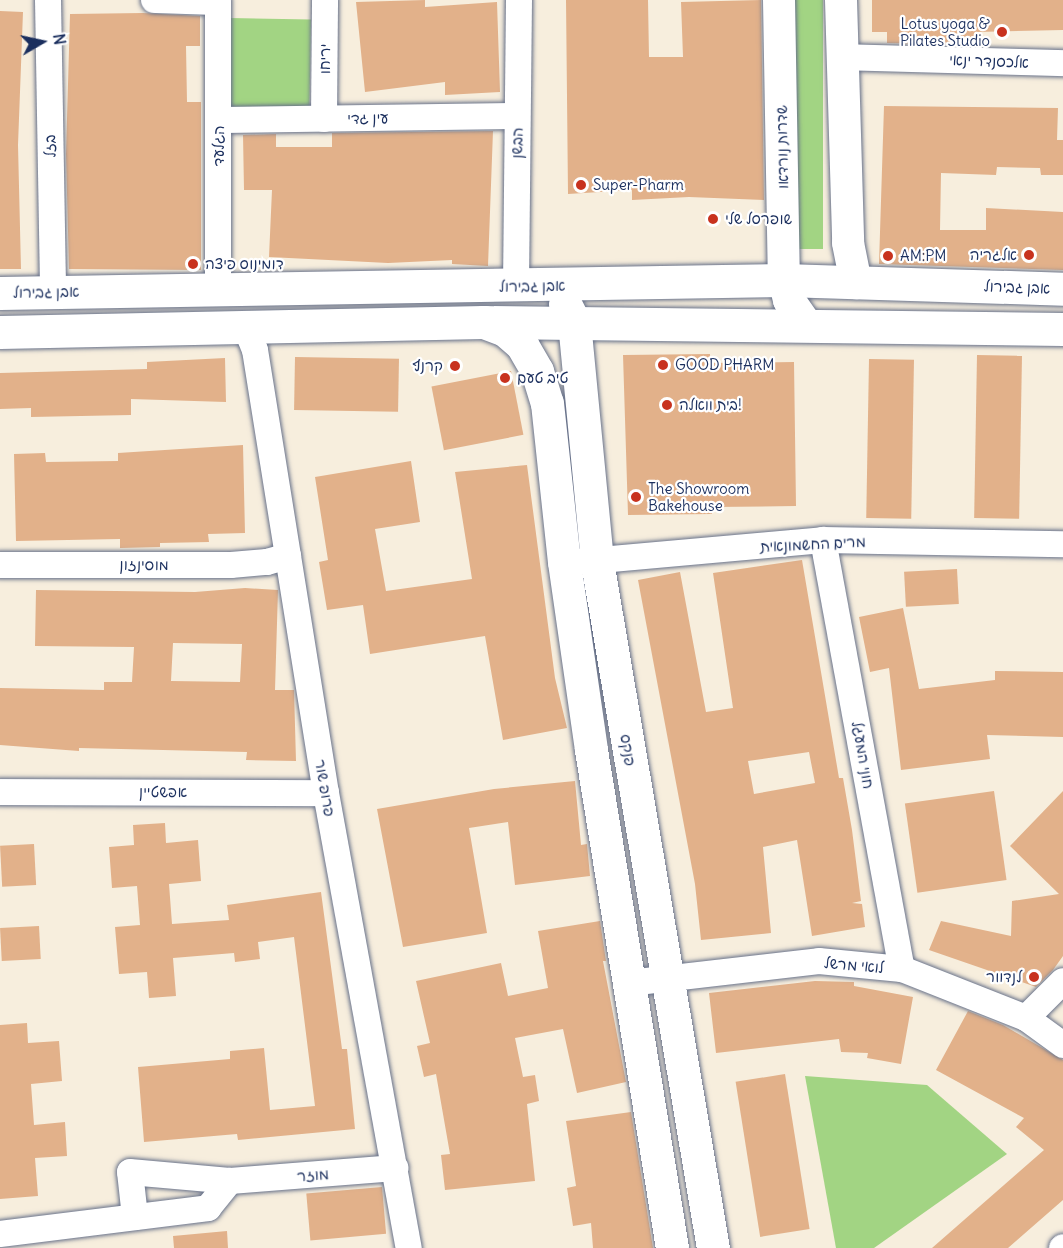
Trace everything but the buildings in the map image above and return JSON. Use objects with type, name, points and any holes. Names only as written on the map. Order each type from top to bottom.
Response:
[{"type":"main road","name":"אבן גבירול","points":[[0,293],[784,280],[1063,289]]},
{"type":"main road","points":[[516,286],[556,298],[565,304],[574,322]]},
{"type":"main road","points":[[0,332],[483,322],[806,324],[1063,329]]},
{"type":"main road","points":[[483,322],[514,336],[530,356],[542,382],[564,562],[672,1248]]},
{"type":"main road","name":"פנקס","points":[[574,322],[597,561],[665,978],[713,1248]]},
{"type":"street","name":"בזל","points":[[48,0],[53,292]]},
{"type":"street","name":"הגלעד","points":[[154,0],[218,2],[218,289]]},
{"type":"street","name":"יריחו","points":[[324,119],[325,0]]},
{"type":"street","name":"הבשן","points":[[516,286],[519,0]]},
{"type":"street","name":"שדרות נורדאו","points":[[779,0],[784,280],[789,300],[806,324]]},
{"type":"street","points":[[841,0],[848,243],[856,283]]},
{"type":"street","name":"אלכסנדר ינאי","points":[[842,57],[1063,63]]},
{"type":"street","name":"עין גדי","points":[[219,120],[517,116]]},
{"type":"street","name":"פרופ שור","points":[[246,328],[255,350],[326,792],[409,1248]]},
{"type":"street","name":"מרים החשמונאית","points":[[564,562],[823,540],[1063,544]]},
{"type":"street","name":"חוני המעגל","points":[[823,540],[902,969]]},
{"type":"street","name":"מוסינזון","points":[[0,565],[231,565],[267,562],[288,556]]},
{"type":"street","name":"אפשטיין","points":[[0,792],[326,792]]},
{"type":"street","name":"לואי מרשל","points":[[629,983],[819,961],[902,969],[1026,1018],[1063,1045]]},
{"type":"street","points":[[1026,1018],[1063,981]]},
{"type":"street","name":"מוזר","points":[[135,1217],[130,1172],[230,1181],[395,1168]]},
{"type":"street","points":[[0,1233],[208,1208],[230,1181]]},
{"type":"green space","points":[[788,0],[823,0],[823,249],[788,249]]},
{"type":"green space","points":[[230,18],[311,19],[309,109],[228,108]]},
{"type":"green space","points":[[805,1076],[927,1085],[1007,1154],[874,1248],[836,1248]]},
{"type":"place","name":"Lotus yoga & Pilates Studio","points":[[1002,32]]},
{"type":"place","name":"Super-Pharm","points":[[581,185]]},
{"type":"place","name":"שופרסל שלי","points":[[713,219]]},
{"type":"place","name":"אלגריה","points":[[1029,255]]},
{"type":"place","name":"AM:PM","points":[[888,256]]},
{"type":"place","name":"דומינוס פיצה","points":[[193,264]]},
{"type":"place","name":"GOOD PHARM","points":[[663,365]]},
{"type":"place","name":"קרנף","points":[[455,366]]},
{"type":"place","name":"טיב טעם","points":[[505,378]]},
{"type":"place","name":"בית וואלה!","points":[[667,405]]},
{"type":"place","name":"The Showroom Bakehouse","points":[[636,497]]},
{"type":"place","name":"לנדוור","points":[[1034,977]]}]
